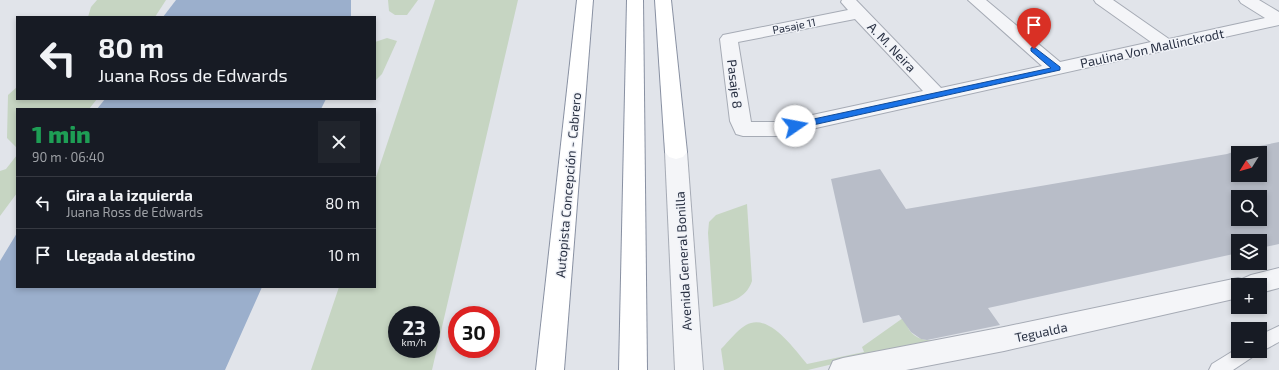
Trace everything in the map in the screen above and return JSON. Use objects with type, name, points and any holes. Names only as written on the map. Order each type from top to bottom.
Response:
[{"type":"highway","name":"Autopista Concepción - Cabrero","points":[[550,370],[585,0]]},
{"type":"highway","points":[[633,370],[635,0]]},
{"type":"highway","points":[[663,0],[676,152]]},
{"type":"street","name":"A. M. Neira","points":[[847,0],[937,95]]},
{"type":"street","points":[[976,0],[1057,69]]},
{"type":"street","points":[[1102,0],[1166,45]]},
{"type":"street","points":[[1247,0],[1279,20]]},
{"type":"street","name":"Pasaje 11","points":[[729,39],[859,13]]},
{"type":"street","name":"Paulina Von Mallinckrodt","points":[[743,129],[780,129],[1279,20]]},
{"type":"street","name":"Pasaje 8","points":[[729,39],[740,121],[743,129]]},
{"type":"street","name":"Avenida General Bonilla","points":[[676,152],[689,370]]},
{"type":"street","points":[[1267,281],[1279,278]]},
{"type":"street","name":"Tegualda","points":[[843,370],[1020,336],[1231,290]]},
{"type":"lane","points":[[1267,340],[1279,333]]},
{"type":"lane","points":[[1218,370],[1237,358]]},
{"type":"green space","points":[[97,0],[166,0],[156,16],[88,16],[91,7]]},
{"type":"green space","points":[[388,0],[418,0],[407,15],[395,15],[389,11]]},
{"type":"green space","points":[[435,0],[518,0],[440,336],[440,306],[388,306],[388,358],[435,358],[432,370],[311,370],[339,288],[376,288],[376,177]]},
{"type":"green space","points":[[387,38],[397,41],[382,74],[376,80],[376,42]]},
{"type":"green space","points":[[16,88],[16,100],[96,100],[90,108],[16,108],[16,147],[7,138],[8,95]]},
{"type":"green space","points":[[16,156],[16,194],[0,216],[0,171],[6,169]]},
{"type":"green space","points":[[747,204],[752,281],[742,296],[713,307],[708,233],[709,222],[716,215]]},
{"type":"green space","points":[[910,313],[906,322],[907,327],[912,334],[919,338],[932,340],[808,370],[724,370],[721,349],[743,327],[755,322],[772,328],[780,334],[807,364],[864,352],[862,347]]},
{"type":"water","points":[[176,0],[351,0],[351,16],[164,16]]},
{"type":"water","points":[[104,100],[326,100],[322,108],[98,108]]},
{"type":"water","points":[[16,235],[16,288],[262,288],[225,370],[0,370],[0,261]]},
{"type":"building","points":[[1279,142],[1279,244],[1267,247],[1267,234],[1231,234],[1231,255],[988,308],[1000,325],[927,340],[921,339],[911,332],[899,315],[863,323],[831,179],[880,169],[906,209],[1231,153],[1231,182],[1267,182],[1267,146],[1259,146]]},
{"type":"route","points":[[795,126],[1057,69],[1034,49]]}]
